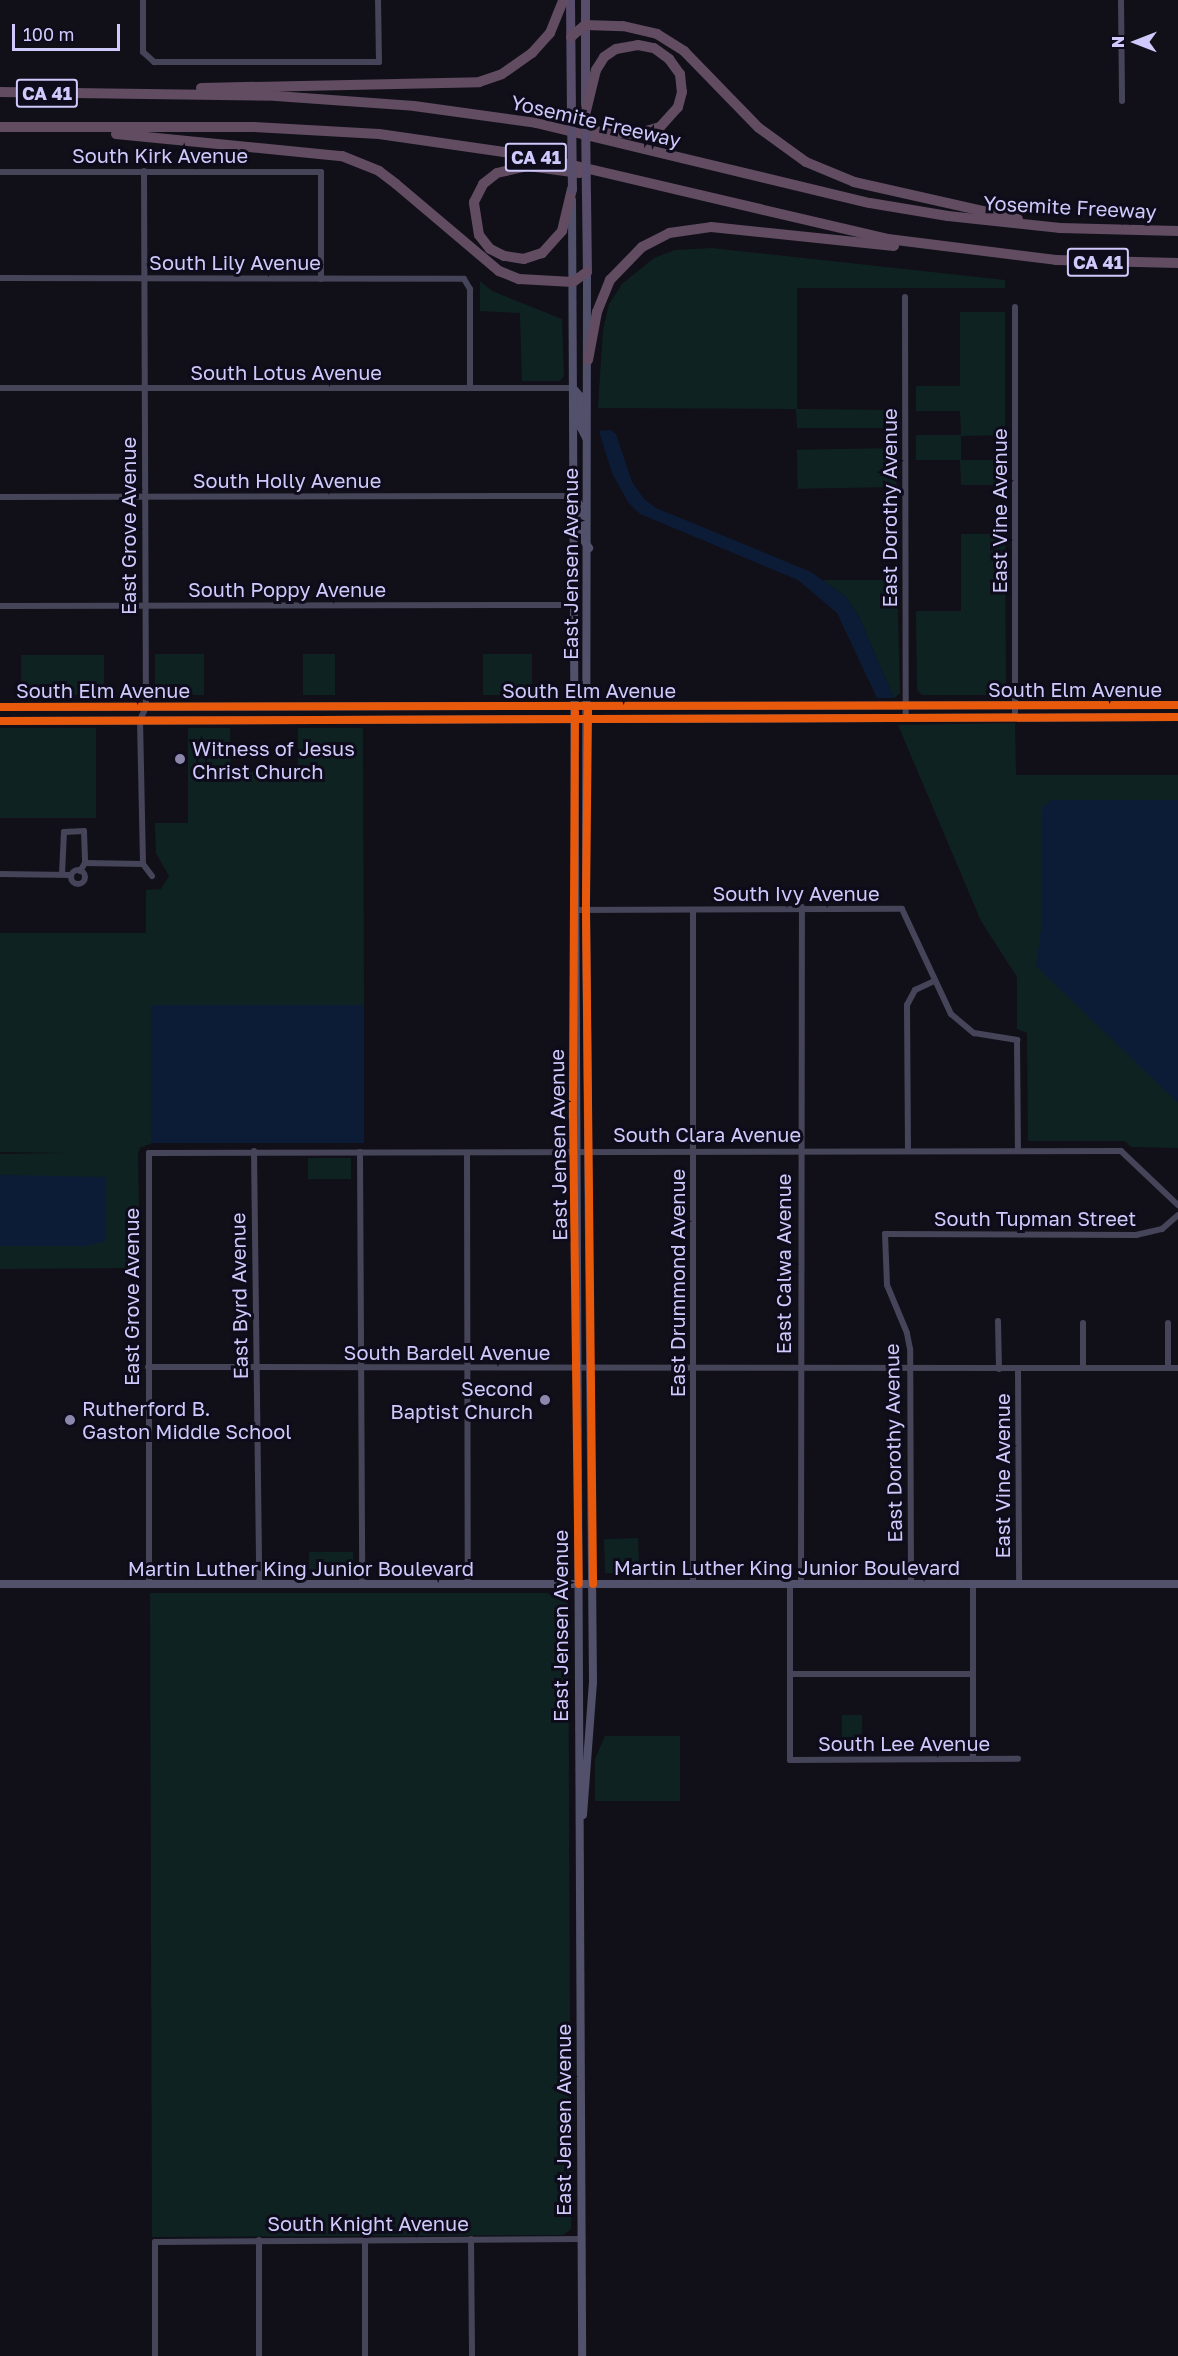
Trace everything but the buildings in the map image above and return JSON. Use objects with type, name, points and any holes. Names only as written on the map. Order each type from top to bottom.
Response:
[{"type":"highway","points":[[95,93],[479,82],[502,74],[532,53],[550,33],[563,0]]},
{"type":"highway","points":[[571,37],[585,25],[641,29],[673,42],[759,128],[782,147],[829,172],[891,191],[1060,228]]},
{"type":"highway","points":[[557,128],[635,134],[652,131],[669,121],[678,107],[682,92],[680,74],[669,59],[654,48],[638,45],[616,49],[604,57],[596,70],[585,115]]},
{"type":"highway","name":"Yosemite Freeway","points":[[0,92],[348,99],[475,113],[557,128],[870,203],[948,216],[1060,228],[1178,231]]},
{"type":"highway","name":"CA 41","points":[[0,127],[254,127],[379,134],[538,157],[816,225],[950,249],[1056,260],[1178,263]]},
{"type":"highway","points":[[44,128],[342,156],[379,171],[499,271],[519,279],[573,282],[587,272]]},
{"type":"highway","points":[[572,189],[562,231],[542,253],[524,259],[504,256],[490,249],[479,235],[473,211],[478,191],[505,169],[528,166],[637,180]]},
{"type":"highway","points":[[588,360],[597,312],[610,280],[642,247],[669,233],[711,227],[857,244],[950,249]]},
{"type":"main road","name":"East Jensen Avenue","points":[[570,0],[575,605],[573,910],[578,1369],[582,2356]]},
{"type":"main road","name":"East Jensen Avenue","points":[[580,1848],[593,1713],[586,910],[589,548],[585,0]]},
{"type":"main road","points":[[573,388],[580,396],[582,428],[588,441]]},
{"type":"main road","points":[[574,496],[580,506],[580,535],[589,548]]},
{"type":"main road","name":"South Elm Avenue","points":[[0,707],[1178,705]]},
{"type":"main road","name":"South Elm Avenue","points":[[0,721],[1178,717]]},
{"type":"main road","name":"Martin Luther King Junior Boulevard","points":[[0,1584],[1178,1584]]},
{"type":"street","points":[[143,0],[143,52],[154,62],[379,62],[378,0]]},
{"type":"street","points":[[1121,0],[1122,101]]},
{"type":"street","name":"East Grove Avenue","points":[[143,864],[140,720],[146,707],[144,171]]},
{"type":"street","name":"South Kirk Avenue","points":[[0,172],[321,172],[321,279]]},
{"type":"street","name":"South Lily Avenue","points":[[0,278],[457,278],[468,282],[470,388]]},
{"type":"street","name":"East Dorothy Avenue","points":[[905,297],[906,718]]},
{"type":"street","name":"East Vine Avenue","points":[[1015,716],[1016,306]]},
{"type":"street","name":"South Lotus Avenue","points":[[0,388],[573,388]]},
{"type":"street","name":"South Holly Avenue","points":[[0,497],[574,496]]},
{"type":"street","name":"South Poppy Avenue","points":[[0,606],[575,605]]},
{"type":"street","points":[[0,874],[71,875],[80,871],[85,863],[84,831],[64,832],[62,874]]},
{"type":"street","points":[[85,863],[143,864],[152,876]]},
{"type":"street","points":[[71,875],[74,883],[81,883],[84,878],[80,871]]},
{"type":"street","name":"East Calwa Avenue","points":[[801,1584],[802,908]]},
{"type":"street","name":"South Ivy Avenue","points":[[573,910],[902,909],[951,1014],[967,1029],[993,1039],[1017,1040],[1017,1150]]},
{"type":"street","name":"East Drummond Avenue","points":[[693,910],[693,1584]]},
{"type":"street","points":[[909,1150],[907,1005],[915,990],[934,981]]},
{"type":"street","name":"South Clara Avenue","points":[[150,1153],[254,1151],[467,1153],[574,1150],[1121,1151],[1178,1205]]},
{"type":"street","name":"East Byrd Avenue","points":[[254,1151],[259,1584]]},
{"type":"street","points":[[360,1152],[362,1584]]},
{"type":"street","name":"East Grove Avenue","points":[[148,1584],[150,1153]]},
{"type":"street","points":[[467,1153],[468,1584]]},
{"type":"street","name":"South Tupman Street","points":[[885,1234],[1137,1235],[1162,1229],[1178,1215]]},
{"type":"street","name":"East Dorothy Avenue","points":[[885,1234],[887,1286],[907,1333],[910,1369],[911,1584]]},
{"type":"street","points":[[998,1321],[999,1369]]},
{"type":"street","points":[[1083,1323],[1083,1368]]},
{"type":"street","points":[[1168,1323],[1168,1368]]},
{"type":"street","name":"South Bardell Avenue","points":[[148,1367],[1178,1368]]},
{"type":"street","name":"East Vine Avenue","points":[[1018,1368],[1019,1584]]},
{"type":"street","points":[[790,1584],[790,1674],[973,1674]]},
{"type":"street","points":[[973,1584],[973,1759]]},
{"type":"street","name":"South Lee Avenue","points":[[790,1674],[790,1760],[1018,1759]]},
{"type":"street","name":"South Knight Avenue","points":[[155,2356],[155,2242],[581,2239]]},
{"type":"street","points":[[259,2240],[259,2356]]},
{"type":"street","points":[[365,2240],[365,2356]]},
{"type":"street","points":[[471,2240],[472,2356]]},
{"type":"green space","points":[[712,248],[1005,280],[1005,288],[797,288],[797,409],[896,410],[896,428],[797,428],[796,409],[598,408],[603,330],[609,304],[622,284],[654,258],[675,250]]},
{"type":"green space","points":[[480,281],[492,291],[562,319],[564,376],[560,381],[522,381],[520,313],[480,311]]},
{"type":"green space","points":[[960,312],[1005,312],[1005,435],[961,436],[961,460],[1005,460],[1005,485],[961,485],[960,460],[916,460],[916,435],[961,435],[960,411],[916,411],[916,386],[960,386]]},
{"type":"green space","points":[[896,448],[897,487],[798,489],[797,450]]},
{"type":"green space","points":[[961,534],[1005,534],[1006,688],[1000,695],[922,695],[917,690],[916,611],[961,611]]},
{"type":"green space","points":[[822,580],[897,580],[900,693],[894,698],[859,617],[846,597]]},
{"type":"green space","points":[[155,654],[204,654],[204,695],[155,695]]},
{"type":"green space","points":[[303,654],[335,654],[335,695],[303,695]]},
{"type":"green space","points":[[483,654],[532,654],[532,695],[483,695]]},
{"type":"green space","points":[[21,655],[104,655],[104,695],[21,695]]},
{"type":"green space","points":[[1015,723],[1016,775],[1178,775],[1178,1148],[1131,1147],[1125,1141],[1028,1141],[1027,1033],[1017,1029],[1017,977],[981,921],[898,725]]},
{"type":"green space","points":[[0,728],[96,728],[96,818],[0,818]]},
{"type":"green space","points":[[188,728],[230,728],[231,772],[298,772],[298,728],[363,728],[364,1005],[151,1006],[152,1143],[140,1148],[138,1154],[140,1268],[0,1269],[0,1154],[68,1153],[0,1152],[0,933],[146,933],[146,890],[161,889],[169,876],[156,853],[155,823],[188,823]]},
{"type":"green space","points":[[308,1158],[351,1158],[351,1179],[308,1179]]},
{"type":"green space","points":[[638,1538],[639,1572],[605,1573],[604,1539]]},
{"type":"green space","points":[[309,1552],[353,1552],[353,1570],[309,1570]]},
{"type":"green space","points":[[150,1593],[568,1593],[571,2229],[563,2235],[152,2237]]},
{"type":"green space","points":[[842,1715],[862,1715],[862,1747],[842,1747]]},
{"type":"green space","points":[[605,1736],[680,1736],[680,1801],[595,1801],[595,1759]]},
{"type":"water","points":[[611,430],[616,434],[632,482],[644,499],[656,508],[811,572],[846,597],[859,617],[894,698],[877,698],[837,613],[798,580],[640,514],[628,502],[612,473],[599,431]]},
{"type":"water","points":[[1052,800],[1178,800],[1178,1103],[1036,966],[1041,930],[1042,807]]},
{"type":"water","points":[[151,1005],[364,1005],[364,1143],[151,1143]]},
{"type":"water","points":[[0,1175],[106,1177],[106,1241],[86,1246],[0,1246]]},
{"type":"cycle path","points":[[0,707],[1178,705]]},
{"type":"cycle path","points":[[588,711],[586,910],[593,1584]]},
{"type":"cycle path","points":[[575,712],[573,1118],[579,1584]]},
{"type":"cycle path","points":[[0,721],[1178,717]]},
{"type":"place","name":"Witness of Jesus Christ Church","points":[[180,759]]},
{"type":"place","name":"Second Baptist Church","points":[[545,1400]]},
{"type":"place","name":"Rutherford B. Gaston Middle School","points":[[70,1420]]}]
